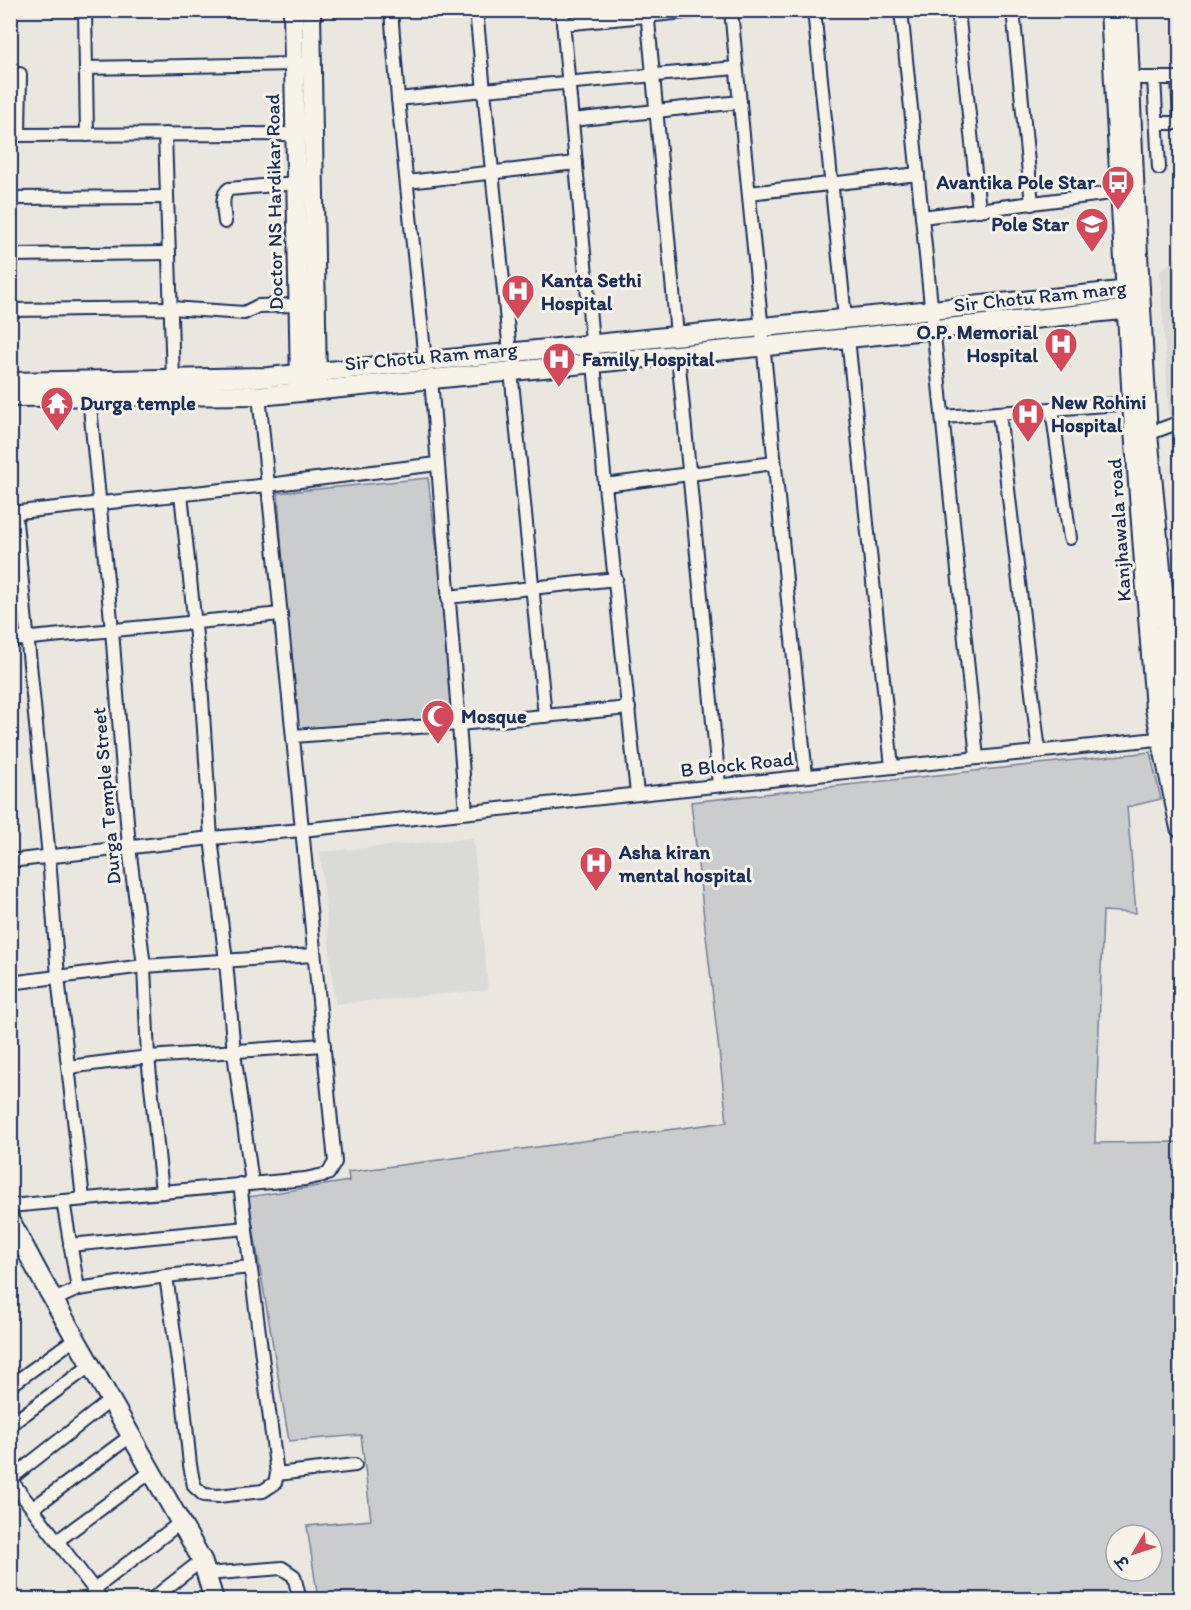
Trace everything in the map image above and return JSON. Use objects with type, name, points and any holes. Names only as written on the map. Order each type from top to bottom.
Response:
[{"type":"street","points":[[85,10],[87,135]]},
{"type":"street","name":"Doctor NS Hardikar Road","points":[[293,10],[298,305],[308,382]]},
{"type":"street","name":"Doctor NS Hardikar Road","points":[[308,382],[311,10]]},
{"type":"street","points":[[391,10],[425,361]]},
{"type":"street","points":[[476,10],[510,352]]},
{"type":"street","points":[[562,10],[596,363],[605,484],[637,794]]},
{"type":"street","points":[[563,24],[648,13],[705,10]]},
{"type":"street","points":[[730,10],[806,776]]},
{"type":"street","points":[[814,10],[845,318]]},
{"type":"street","points":[[901,10],[977,758]]},
{"type":"street","points":[[958,10],[979,210]]},
{"type":"street","points":[[1013,10],[1032,204]]},
{"type":"street","name":"Kanjhawala road","points":[[1110,10],[1122,79],[1134,308],[1164,610],[1155,709],[1180,761]]},
{"type":"street","name":"Kanjhawala road","points":[[1127,10],[1122,79],[1119,192],[1133,289]]},
{"type":"street","points":[[648,13],[677,335]]},
{"type":"street","points":[[86,68],[294,64]]},
{"type":"street","points":[[398,99],[736,68]]},
{"type":"street","points":[[20,74],[15,135],[295,134]]},
{"type":"street","points":[[1154,78],[1159,168]]},
{"type":"street","points":[[1122,79],[1179,78],[1180,123],[1158,123]]},
{"type":"street","points":[[572,120],[740,102]]},
{"type":"street","points":[[165,134],[173,379]]},
{"type":"street","points":[[407,182],[576,162]]},
{"type":"street","points":[[749,193],[918,174]]},
{"type":"street","points":[[225,222],[225,191],[296,183]]},
{"type":"street","points":[[922,217],[1119,192]]},
{"type":"street","points":[[10,198],[167,196]]},
{"type":"street","points":[[10,255],[169,253]]},
{"type":"street","name":"Sir Chotu Ram marg","points":[[10,397],[259,395],[308,382],[425,361],[1133,289]]},
{"type":"street","points":[[10,310],[171,308],[244,313],[258,306],[298,305]]},
{"type":"street","name":"Sir Chotu Ram marg","points":[[10,382],[270,377],[308,382],[431,379],[848,339],[1134,308]]},
{"type":"street","name":"Kanjhawala road","points":[[1134,308],[1132,403],[1164,610]]},
{"type":"street","points":[[848,339],[892,767]]},
{"type":"street","points":[[678,356],[719,785]]},
{"type":"street","points":[[511,371],[545,716]]},
{"type":"street","points":[[431,379],[466,812]]},
{"type":"street","points":[[10,1206],[306,1179],[328,1174],[335,1161],[259,395]]},
{"type":"street","name":"Durga Temple Street","points":[[89,396],[112,630],[129,847],[144,966],[148,1058],[162,1192]]},
{"type":"street","points":[[943,417],[1132,403]]},
{"type":"street","points":[[1052,409],[1070,538]]},
{"type":"street","points":[[999,412],[1039,752]]},
{"type":"street","points":[[1148,434],[1180,422]]},
{"type":"street","points":[[605,484],[774,463]]},
{"type":"street","points":[[83,1199],[57,977],[49,857],[13,512],[268,485],[437,464]]},
{"type":"street","points":[[166,1276],[183,1397],[189,1465],[194,1486],[204,1495],[218,1496],[263,1491],[275,1483],[277,1474],[246,1228],[246,1184],[226,961],[211,838],[201,683],[181,494]]},
{"type":"street","points":[[448,597],[616,579]]},
{"type":"street","points":[[10,640],[281,614]]},
{"type":"street","points":[[293,736],[459,724],[629,708]]},
{"type":"street","name":"Kanjhawala road","points":[[1169,738],[1180,828]]},
{"type":"street","name":"B Block Road","points":[[10,861],[1169,738]]},
{"type":"street","points":[[10,983],[144,966],[314,955]]},
{"type":"street","points":[[68,1067],[148,1058],[324,1045]]},
{"type":"street","points":[[63,1201],[78,1289]]},
{"type":"street","points":[[11,1225],[181,1522],[204,1567],[214,1599]]},
{"type":"street","points":[[70,1245],[246,1228]]},
{"type":"street","points":[[54,1300],[78,1289],[250,1267]]},
{"type":"street","points":[[10,1386],[76,1338]]},
{"type":"street","points":[[10,1425],[92,1365]]},
{"type":"street","points":[[112,1400],[10,1479],[98,1595],[181,1522]]},
{"type":"street","points":[[33,1508],[132,1436]]},
{"type":"street","points":[[277,1474],[355,1465]]},
{"type":"street","points":[[57,1541],[152,1471]]},
{"type":"street","points":[[151,1599],[204,1567],[282,1568],[294,1576],[300,1599]]},
{"type":"shaded area","points":[[1180,256],[1180,412],[1169,416],[1160,271]]},
{"type":"shaded area","points":[[428,478],[459,724],[293,736],[278,493]]},
{"type":"shaded area","points":[[1150,752],[1161,799],[1127,807],[1136,913],[1103,911],[1095,1143],[1180,1142],[1180,1599],[318,1599],[307,1526],[371,1520],[361,1435],[289,1441],[248,1197],[349,1181],[348,1172],[727,1122],[691,802]]},
{"type":"shaded area","points":[[473,838],[488,990],[335,1004],[320,852]]},
{"type":"place","name":"Avantika Pole Star","points":[[1118,211]]},
{"type":"place","name":"Pole Star","points":[[1092,253]]},
{"type":"place","name":"Kanta Sethi Hospital","points":[[518,320]]},
{"type":"place","name":"O.P. Memorial Hospital","points":[[1061,373]]},
{"type":"place","name":"Family Hospital","points":[[559,388]]},
{"type":"place","name":"Durga temple","points":[[57,432]]},
{"type":"place","name":"New Rohini Hospital","points":[[1028,443]]},
{"type":"place","name":"Mosque","points":[[438,745]]},
{"type":"place","name":"Asha kiran mental hospital","points":[[596,892]]}]
